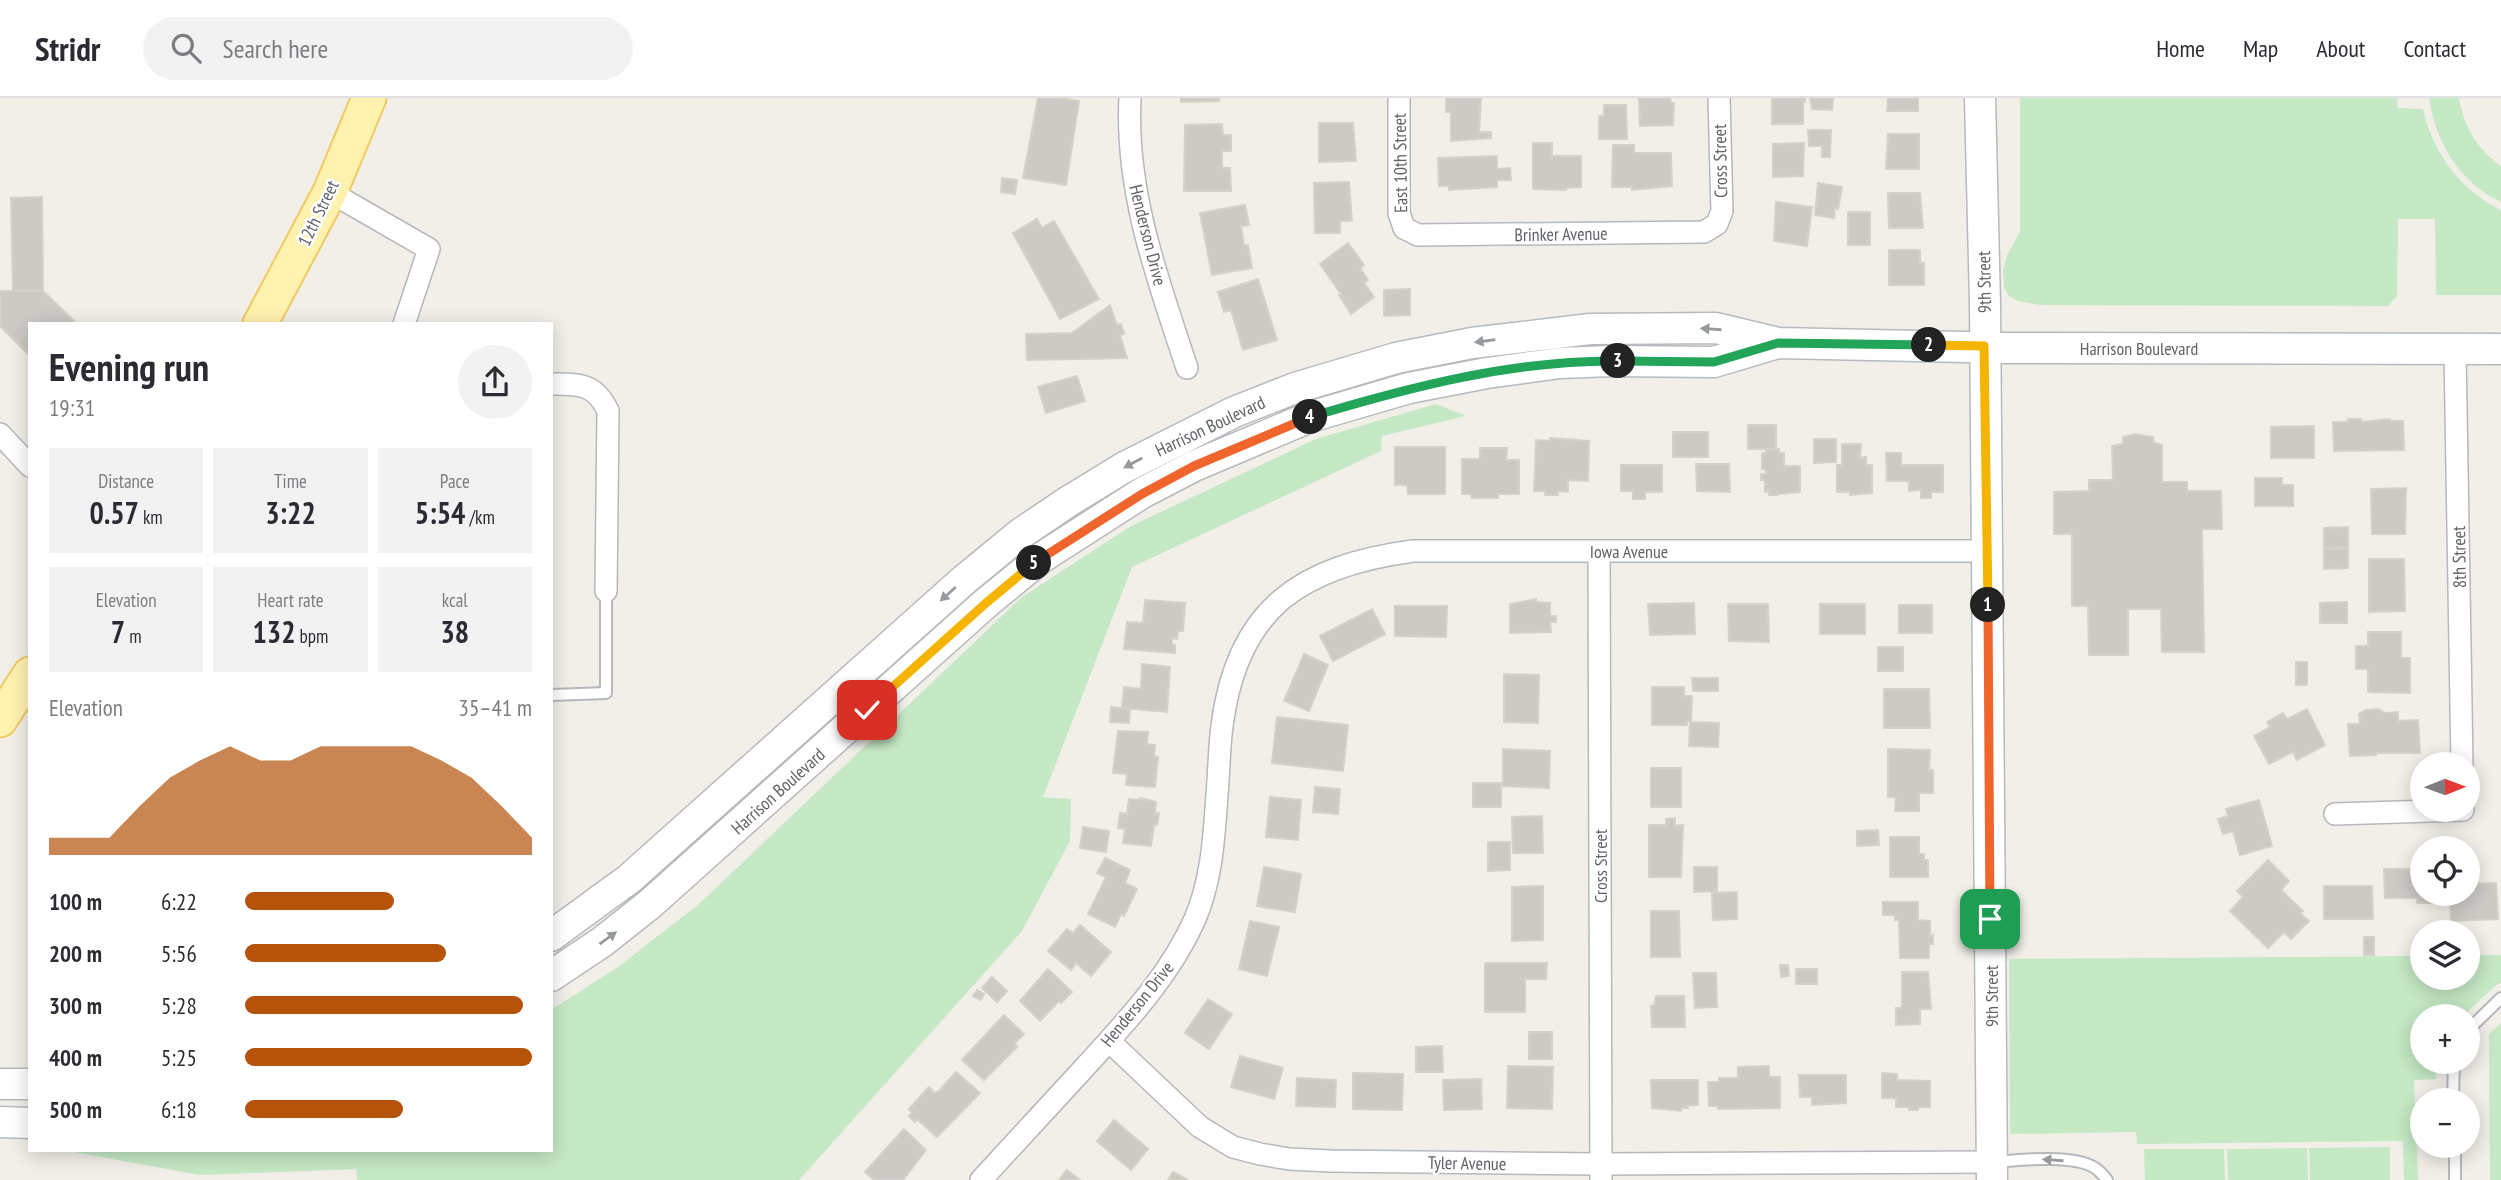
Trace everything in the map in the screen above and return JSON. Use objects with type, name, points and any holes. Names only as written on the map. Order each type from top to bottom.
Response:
[{"type":"main road","name":"12th Street","points":[[261,322],[330,191],[369,98]]},
{"type":"main road","name":"9th Street","points":[[1980,98],[1985,304],[1992,1171]]},
{"type":"main road","name":"Harrison Boulevard","points":[[553,935],[629,879],[964,580],[1020,534],[1123,468],[1234,412],[1295,388],[1395,358],[1472,343],[1560,331],[1716,327],[1778,343],[2501,349]]},
{"type":"main road","name":"Harrison Boulevard","points":[[553,975],[602,942],[650,904],[986,603],[1041,558],[1142,494],[1194,466],[1310,417],[1409,388],[1560,363],[1714,362],[1778,343]]},
{"type":"main road","points":[[0,720],[28,677]]},
{"type":"main road","points":[[0,1084],[28,1084]]},
{"type":"main road","points":[[0,1122],[28,1123]]},
{"type":"street","name":"Henderson Drive","points":[[1130,98],[1135,186],[1148,247],[1187,368]]},
{"type":"street","name":"East 10th Street","points":[[1399,98],[1399,213],[1404,228]]},
{"type":"street","name":"Cross Street","points":[[1717,224],[1722,211],[1719,98]]},
{"type":"street","points":[[330,191],[429,249],[405,322]]},
{"type":"street","name":"Brinker Avenue","points":[[1404,228],[1418,235],[1704,232],[1717,224]]},
{"type":"street","name":"8th Street","points":[[2455,350],[2462,752]]},
{"type":"street","points":[[553,384],[579,384],[592,390],[602,399],[608,411],[606,591]]},
{"type":"street","points":[[0,434],[28,464]]},
{"type":"street","name":"Iowa Avenue","points":[[1282,597],[1303,582],[1329,570],[1387,554],[1413,551],[1987,551]]},
{"type":"street","name":"Cross Street","points":[[1599,551],[1601,1172]]},
{"type":"street","name":"Henderson Drive","points":[[981,1180],[1130,1019],[1168,969],[1195,918],[1213,858],[1222,726],[1235,667],[1262,618],[1282,597]]},
{"type":"street","points":[[2335,814],[2410,812]]},
{"type":"street","name":"Tyler Avenue","points":[[1109,1041],[1200,1127],[1233,1147],[1289,1159],[1601,1172],[1992,1171]]},
{"type":"lane","points":[[553,695],[606,693],[606,591]]},
{"type":"lane","points":[[2480,1018],[2501,998]]},
{"type":"lane","points":[[2455,1158],[2455,1180]]},
{"type":"lane","points":[[1992,1171],[2031,1159],[2084,1163],[2096,1168],[2107,1180]]},
{"type":"green space","points":[[2020,98],[2397,98],[2398,108],[2423,109],[2434,141],[2450,168],[2473,192],[2501,210],[2501,295],[2436,295],[2435,219],[2398,219],[2397,296],[2388,306],[2041,305],[2018,301],[2009,296],[2004,288],[2003,271],[2007,255],[2020,232]]},
{"type":"green space","points":[[2429,98],[2459,98],[2473,137],[2501,166],[2501,202],[2473,184],[2452,159],[2437,130]]},
{"type":"green space","points":[[1436,404],[1466,416],[1382,436],[1381,451],[1132,567],[1043,797],[1071,799],[1070,841],[1022,931],[799,1180],[357,1180],[356,1169],[200,1175],[74,1152],[553,1152],[553,1009],[618,967],[699,904],[1022,597],[1131,526],[1316,439]]},
{"type":"green space","points":[[2480,955],[2501,955],[2501,983],[2476,1004],[2410,1004],[2410,1074],[2436,1074],[2436,1079],[2414,1080],[2414,1088],[2410,1088],[2410,1158],[2417,1158],[2418,1180],[2404,1180],[2403,1141],[2137,1144],[2136,1132],[2010,1134],[2009,959],[2410,956],[2410,990],[2480,990]]},
{"type":"green space","points":[[2501,1023],[2501,1180],[2490,1180],[2489,1034]]},
{"type":"green space","points":[[2390,1147],[2390,1180],[2310,1180],[2309,1148]]},
{"type":"green space","points":[[2307,1148],[2308,1180],[2228,1180],[2227,1149]]},
{"type":"green space","points":[[2144,1149],[2224,1149],[2225,1180],[2145,1180]]},
{"type":"building","points":[[1038,98],[1079,101],[1066,185],[1023,178]]},
{"type":"building","points":[[1181,98],[1219,98],[1219,101],[1181,102]]},
{"type":"building","points":[[1446,98],[1481,98],[1479,132],[1491,132],[1491,138],[1451,141],[1451,112],[1446,112]]},
{"type":"building","points":[[1639,98],[1670,98],[1671,103],[1674,103],[1673,125],[1640,126]]},
{"type":"building","points":[[1772,98],[1805,98],[1803,124],[1772,124]]},
{"type":"building","points":[[1810,98],[1833,98],[1832,110],[1812,109]]},
{"type":"building","points":[[1888,98],[1918,98],[1918,111],[1887,111]]},
{"type":"building","points":[[1604,105],[1626,105],[1627,139],[1599,139],[1599,116],[1604,116]]},
{"type":"building","points":[[1319,123],[1353,123],[1356,161],[1319,162]]},
{"type":"building","points":[[1222,124],[1223,135],[1231,135],[1231,151],[1222,151],[1222,168],[1230,168],[1231,191],[1184,191],[1185,125]]},
{"type":"building","points":[[1808,130],[1831,130],[1830,157],[1822,157],[1822,146],[1809,146]]},
{"type":"building","points":[[1888,134],[1919,134],[1919,169],[1886,169]]},
{"type":"building","points":[[1533,143],[1552,143],[1552,156],[1581,156],[1581,187],[1566,190],[1533,189]]},
{"type":"building","points":[[1804,143],[1803,176],[1773,177],[1773,144]]},
{"type":"building","points":[[1613,145],[1634,145],[1634,153],[1671,153],[1672,186],[1632,190],[1632,187],[1612,187]]},
{"type":"building","points":[[1497,156],[1497,169],[1510,168],[1511,180],[1497,180],[1497,187],[1449,190],[1449,186],[1439,186],[1438,158]]},
{"type":"building","points":[[1002,178],[1017,180],[1015,194],[1001,192]]},
{"type":"building","points":[[1349,182],[1352,221],[1340,221],[1340,233],[1315,233],[1314,183]]},
{"type":"building","points":[[1818,183],[1842,187],[1834,218],[1815,215]]},
{"type":"building","points":[[1888,193],[1920,193],[1923,228],[1889,228]]},
{"type":"building","points":[[42,197],[43,291],[13,291],[11,198]]},
{"type":"building","points":[[1776,202],[1812,207],[1807,246],[1774,241]]},
{"type":"building","points":[[1245,205],[1249,225],[1241,226],[1244,246],[1248,245],[1252,268],[1212,275],[1200,213]]},
{"type":"building","points":[[1848,212],[1870,212],[1870,245],[1848,245]]},
{"type":"building","points":[[1037,219],[1042,228],[1054,221],[1099,299],[1060,319],[1013,233]]},
{"type":"building","points":[[1348,243],[1364,265],[1360,268],[1368,280],[1364,283],[1374,297],[1351,314],[1320,264]]},
{"type":"building","points":[[1889,250],[1920,250],[1920,263],[1924,263],[1924,285],[1889,285]]},
{"type":"building","points":[[1258,279],[1277,340],[1243,350],[1231,310],[1224,312],[1218,292]]},
{"type":"building","points":[[1410,289],[1410,315],[1384,316],[1384,290]]},
{"type":"building","points":[[0,291],[43,291],[74,321],[28,322],[28,354],[0,326]]},
{"type":"building","points":[[1110,305],[1117,325],[1121,324],[1124,334],[1120,335],[1127,358],[1027,360],[1026,334],[1072,333]]},
{"type":"building","points":[[1077,376],[1085,401],[1046,413],[1038,387]]},
{"type":"building","points":[[2348,419],[2361,419],[2361,422],[2390,419],[2403,421],[2404,450],[2334,451],[2333,422],[2348,422]]},
{"type":"building","points":[[1748,425],[1776,425],[1776,449],[1748,449]]},
{"type":"building","points":[[2314,426],[2314,458],[2271,458],[2271,427]]},
{"type":"building","points":[[1673,432],[1708,432],[1708,457],[1673,457]]},
{"type":"building","points":[[2135,434],[2153,437],[2154,443],[2162,445],[2162,482],[2187,482],[2187,491],[2221,491],[2222,529],[2202,529],[2204,652],[2162,652],[2161,609],[2128,609],[2128,655],[2089,655],[2088,606],[2072,606],[2072,534],[2054,534],[2054,492],[2089,491],[2089,480],[2113,480],[2112,446],[2123,444],[2123,437]]},
{"type":"building","points":[[1550,438],[1589,441],[1588,481],[1568,480],[1568,492],[1557,491],[1558,495],[1545,495],[1545,491],[1534,491],[1536,440],[1550,441]]},
{"type":"building","points":[[1814,439],[1836,439],[1836,462],[1814,463]]},
{"type":"building","points":[[1842,444],[1861,444],[1860,458],[1866,457],[1866,465],[1872,465],[1872,493],[1850,495],[1850,492],[1837,492],[1837,465],[1842,465]]},
{"type":"building","points":[[1395,447],[1445,447],[1445,494],[1408,494],[1407,485],[1395,485]]},
{"type":"building","points":[[1480,448],[1507,448],[1506,460],[1519,460],[1519,494],[1498,494],[1498,498],[1472,498],[1471,494],[1462,494],[1462,459],[1480,459]]},
{"type":"building","points":[[1766,449],[1779,449],[1779,453],[1784,453],[1784,466],[1800,466],[1800,492],[1778,494],[1777,491],[1777,495],[1769,495],[1769,491],[1765,492],[1765,480],[1761,480],[1761,474],[1766,474],[1765,469],[1762,469],[1762,453],[1766,453]]},
{"type":"building","points":[[1886,453],[1901,453],[1901,465],[1943,465],[1943,492],[1931,492],[1931,498],[1921,498],[1921,490],[1909,491],[1909,481],[1887,481]]},
{"type":"building","points":[[1696,464],[1729,464],[1730,492],[1697,491]]},
{"type":"building","points":[[1621,465],[1662,465],[1662,492],[1645,492],[1645,499],[1633,499],[1633,491],[1621,491]]},
{"type":"building","points":[[2255,478],[2282,478],[2282,485],[2293,485],[2293,506],[2255,506]]},
{"type":"building","points":[[2406,488],[2405,534],[2372,534],[2371,489]]},
{"type":"building","points":[[2348,527],[2348,547],[2324,548],[2324,528]]},
{"type":"building","points":[[2324,549],[2348,549],[2348,568],[2324,569]]},
{"type":"building","points":[[2369,559],[2404,559],[2405,611],[2369,612]]},
{"type":"building","points":[[1536,599],[1536,602],[1550,603],[1550,616],[1556,616],[1556,622],[1550,622],[1551,632],[1510,633],[1510,604]]},
{"type":"building","points":[[1145,600],[1185,603],[1183,631],[1178,631],[1177,639],[1172,638],[1175,653],[1124,649],[1127,622],[1143,623]]},
{"type":"building","points":[[2347,602],[2347,623],[2320,623],[2320,603]]},
{"type":"building","points":[[1694,603],[1695,634],[1650,635],[1648,604]]},
{"type":"building","points":[[1728,604],[1768,604],[1769,642],[1729,641]]},
{"type":"building","points":[[1820,604],[1865,604],[1865,634],[1820,634]]},
{"type":"building","points":[[1899,605],[1932,605],[1932,633],[1899,633]]},
{"type":"building","points":[[1395,606],[1447,606],[1446,637],[1395,636]]},
{"type":"building","points":[[1372,609],[1385,634],[1333,661],[1320,636]]},
{"type":"building","points":[[2368,632],[2401,632],[2401,658],[2410,658],[2410,693],[2368,692],[2368,669],[2356,669],[2356,646],[2368,646]]},
{"type":"building","points":[[1878,647],[1903,647],[1903,671],[1878,671]]},
{"type":"building","points":[[1304,654],[1328,665],[1309,711],[1284,701]]},
{"type":"building","points":[[2296,662],[2307,662],[2307,685],[2296,685]]},
{"type":"building","points":[[1142,664],[1170,667],[1167,712],[1122,708],[1124,687],[1141,689]]},
{"type":"building","points":[[1504,674],[1539,675],[1538,723],[1504,722]]},
{"type":"building","points":[[1692,678],[1718,678],[1718,691],[1693,691]]},
{"type":"building","points":[[1652,687],[1684,687],[1684,696],[1692,696],[1691,721],[1687,721],[1687,725],[1652,725]]},
{"type":"building","points":[[1884,689],[1929,689],[1930,728],[1884,728]]},
{"type":"building","points":[[1111,707],[1130,709],[1129,723],[1110,722]]},
{"type":"building","points":[[2307,709],[2325,745],[2297,760],[2293,752],[2269,764],[2254,736],[2270,727],[2267,722],[2283,713],[2287,719]]},
{"type":"building","points":[[2366,710],[2398,712],[2398,721],[2418,720],[2420,752],[2350,756],[2348,724],[2360,724],[2359,714]]},
{"type":"building","points":[[1277,717],[1348,725],[1343,771],[1272,763]]},
{"type":"building","points":[[1690,722],[1719,723],[1718,747],[1689,746]]},
{"type":"building","points":[[1118,731],[1148,732],[1147,744],[1155,745],[1154,757],[1158,757],[1155,787],[1126,785],[1127,774],[1113,773]]},
{"type":"building","points":[[1503,749],[1550,751],[1549,788],[1503,786]]},
{"type":"building","points":[[1888,749],[1930,750],[1929,770],[1933,770],[1933,793],[1919,793],[1919,811],[1895,811],[1896,797],[1888,797]]},
{"type":"building","points":[[1651,768],[1681,768],[1681,807],[1651,807]]},
{"type":"building","points":[[1473,783],[1501,783],[1501,807],[1473,807]]},
{"type":"building","points":[[1315,787],[1340,789],[1338,814],[1313,812]]},
{"type":"building","points":[[1270,797],[1301,800],[1298,840],[1266,837]]},
{"type":"building","points":[[1140,798],[1156,802],[1155,813],[1159,813],[1151,846],[1123,843],[1125,829],[1118,828],[1120,813],[1127,814],[1129,799]]},
{"type":"building","points":[[2259,800],[2272,846],[2240,855],[2233,831],[2223,834],[2218,819],[2228,816],[2226,809]]},
{"type":"building","points":[[1542,816],[1543,853],[1513,853],[1512,817]]},
{"type":"building","points":[[1675,818],[1675,826],[1683,825],[1681,877],[1649,877],[1649,825],[1666,825],[1666,819]]},
{"type":"building","points":[[1083,827],[1109,831],[1106,852],[1080,848]]},
{"type":"building","points":[[1878,830],[1879,845],[1857,846],[1857,831]]},
{"type":"building","points":[[1890,837],[1919,837],[1919,854],[1924,854],[1924,860],[1928,860],[1928,877],[1890,877]]},
{"type":"building","points":[[1488,842],[1510,842],[1510,870],[1488,871]]},
{"type":"building","points":[[1105,858],[1130,870],[1125,883],[1137,889],[1124,916],[1121,914],[1115,927],[1088,914],[1106,877],[1097,873]]},
{"type":"building","points":[[2268,860],[2289,881],[2281,890],[2303,911],[2300,913],[2309,921],[2291,939],[2284,932],[2268,948],[2230,911],[2243,897],[2237,891]]},
{"type":"building","points":[[1264,867],[1301,874],[1295,912],[1257,906]]},
{"type":"building","points":[[1694,867],[1717,867],[1717,891],[1694,892]]},
{"type":"building","points":[[2384,869],[2410,869],[2410,898],[2385,898]]},
{"type":"building","points":[[2496,883],[2498,919],[2451,920],[2450,906],[2480,906],[2480,884]]},
{"type":"building","points":[[1543,886],[1543,940],[1512,941],[1512,887]]},
{"type":"building","points":[[2324,886],[2372,886],[2373,919],[2324,919]]},
{"type":"building","points":[[1737,892],[1737,919],[1713,920],[1712,893]]},
{"type":"building","points":[[1883,902],[1918,902],[1918,920],[1930,921],[1930,936],[1933,935],[1933,944],[1929,944],[1929,958],[1900,958],[1899,920],[1895,920],[1895,915],[1883,915]]},
{"type":"building","points":[[1651,911],[1679,911],[1680,957],[1651,957]]},
{"type":"building","points":[[1250,921],[1279,927],[1267,976],[1239,969]]},
{"type":"building","points":[[1080,925],[1111,952],[1091,976],[1076,963],[1071,970],[1048,951],[1067,929],[1073,933]]},
{"type":"building","points":[[2364,937],[2374,937],[2374,955],[2364,955]]},
{"type":"building","points":[[1485,963],[1547,963],[1546,979],[1525,979],[1525,1012],[1485,1012]]},
{"type":"building","points":[[1780,965],[1788,965],[1789,976],[1781,977]]},
{"type":"building","points":[[1048,969],[1072,992],[1040,1021],[1020,1001]]},
{"type":"building","points":[[1796,969],[1817,969],[1817,984],[1796,984]]},
{"type":"building","points":[[1902,972],[1928,972],[1931,1009],[1920,1009],[1920,1024],[1896,1025],[1896,1008],[1902,1008]]},
{"type":"building","points":[[1693,973],[1716,973],[1717,1007],[1695,1008]]},
{"type":"building","points":[[992,977],[1007,991],[997,1002],[982,988]]},
{"type":"building","points":[[977,990],[984,994],[981,1000],[973,996]]},
{"type":"building","points":[[1656,996],[1684,996],[1685,1027],[1652,1027],[1651,1006],[1654,1006]]},
{"type":"building","points":[[1208,999],[1232,1014],[1209,1049],[1185,1033]]},
{"type":"building","points":[[1004,1015],[1024,1034],[1015,1043],[1017,1047],[984,1080],[962,1060]]},
{"type":"building","points":[[1529,1032],[1552,1032],[1552,1059],[1529,1059]]},
{"type":"building","points":[[1442,1046],[1443,1072],[1416,1072],[1416,1047]]},
{"type":"building","points":[[1240,1056],[1283,1068],[1274,1099],[1231,1087]]},
{"type":"building","points":[[1508,1066],[1553,1067],[1552,1109],[1507,1108]]},
{"type":"building","points":[[1769,1066],[1769,1077],[1780,1077],[1780,1108],[1718,1109],[1718,1106],[1709,1106],[1708,1082],[1719,1082],[1719,1078],[1738,1078],[1738,1067]]},
{"type":"building","points":[[956,1072],[980,1093],[937,1137],[917,1119],[915,1122],[909,1116],[912,1113],[909,1109],[929,1087],[935,1093],[939,1091]]},
{"type":"building","points":[[1353,1073],[1403,1074],[1402,1110],[1353,1109]]},
{"type":"building","points":[[1882,1073],[1897,1074],[1897,1080],[1930,1081],[1930,1107],[1909,1110],[1909,1107],[1896,1107],[1896,1098],[1882,1098]]},
{"type":"building","points":[[1799,1075],[1846,1075],[1846,1103],[1812,1105],[1812,1097],[1800,1097]]},
{"type":"building","points":[[1297,1078],[1336,1080],[1335,1107],[1296,1106]]},
{"type":"building","points":[[1481,1079],[1482,1109],[1444,1110],[1443,1080]]},
{"type":"building","points":[[1651,1080],[1698,1080],[1698,1105],[1688,1105],[1688,1108],[1681,1108],[1681,1111],[1652,1108]]},
{"type":"building","points":[[1114,1120],[1148,1149],[1131,1170],[1097,1141]]},
{"type":"building","points":[[904,1129],[926,1150],[903,1180],[874,1180],[865,1172]]},
{"type":"building","points":[[1067,1170],[1080,1180],[1059,1180]]},
{"type":"building","points":[[1173,1172],[1188,1180],[1168,1180]]},
{"type":"route","points":[[867,710],[986,603],[1041,558],[1142,494],[1194,466],[1310,417],[1409,388],[1560,363],[1714,362],[1778,343],[1984,346],[1990,919]]}]
